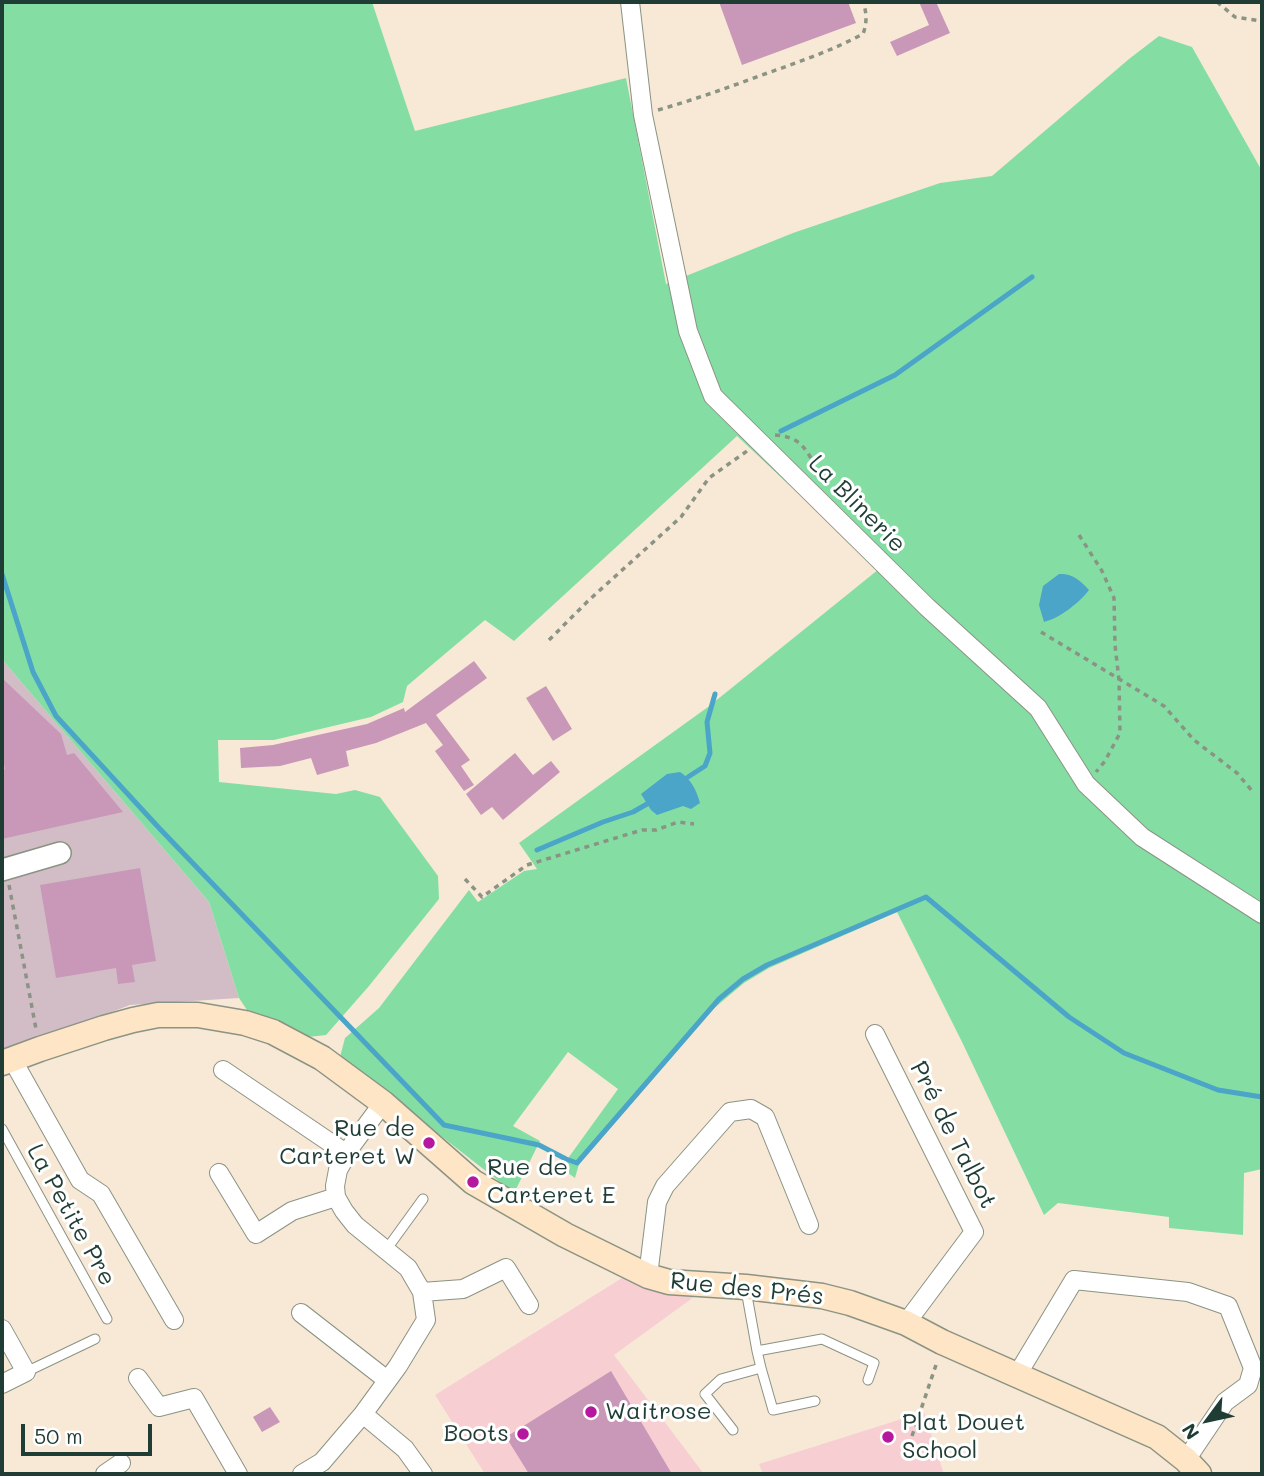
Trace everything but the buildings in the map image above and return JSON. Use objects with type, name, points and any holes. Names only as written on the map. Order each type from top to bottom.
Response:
[{"type":"main road","name":"Rue des Prés","points":[[7,1061],[133,1020],[158,1015],[222,1018],[273,1032],[322,1058],[383,1103],[473,1182],[565,1235],[648,1276],[669,1282],[822,1296],[850,1303],[906,1323],[942,1342],[1157,1437],[1192,1467]]},
{"type":"street","name":"La Blinerie","points":[[630,2],[643,115],[688,331],[713,396],[927,607],[1038,708],[1086,784],[1142,837],[1262,914]]},
{"type":"street","points":[[4,869],[60,853]]},
{"type":"street","name":"Pré de Talbot","points":[[874,1034],[974,1232],[906,1323]]},
{"type":"street","points":[[7,1061],[80,1180],[102,1194],[174,1320]]},
{"type":"street","points":[[223,1070],[347,1154]]},
{"type":"street","points":[[302,1474],[322,1462],[363,1415],[426,1320],[422,1292],[408,1269],[355,1225],[344,1212],[337,1197],[335,1186],[338,1170],[383,1103]]},
{"type":"street","points":[[648,1276],[657,1202],[665,1186],[730,1112],[751,1109],[765,1116],[809,1225]]},
{"type":"street","points":[[219,1173],[256,1234],[292,1211],[337,1197]]},
{"type":"street","points":[[422,1292],[463,1289],[506,1268],[529,1305]]},
{"type":"street","points":[[1017,1374],[1074,1280],[1188,1292],[1228,1306],[1253,1368],[1251,1377],[1248,1385],[1225,1402],[1192,1467]]},
{"type":"street","points":[[301,1313],[387,1380]]},
{"type":"street","points":[[2,1329],[26,1372],[2,1384]]},
{"type":"street","points":[[138,1378],[159,1407],[194,1398],[238,1474]]},
{"type":"street","points":[[363,1415],[405,1449],[423,1474]]},
{"type":"street","points":[[105,1474],[121,1463]]},
{"type":"lane","name":"La Petite Pre","points":[[2,1129],[107,1319]]},
{"type":"lane","points":[[386,1250],[424,1199]]},
{"type":"lane","points":[[746,1287],[757,1351],[773,1410],[815,1401]]},
{"type":"lane","points":[[26,1372],[95,1339]]},
{"type":"lane","points":[[757,1351],[822,1339],[874,1363],[868,1380]]},
{"type":"lane","points":[[733,1430],[705,1394],[721,1379],[761,1368]]},
{"type":"path","points":[[643,115],[844,44],[863,34],[867,23],[863,2]]},
{"type":"path","points":[[1217,2],[1235,17],[1262,21]]},
{"type":"path","points":[[549,640],[681,517],[709,478],[757,440],[775,435],[789,436],[804,446],[816,465]]},
{"type":"path","points":[[1079,535],[1102,571],[1114,598],[1119,680],[1120,733],[1105,761],[1086,784]]},
{"type":"path","points":[[1041,632],[1164,706],[1194,740],[1237,773],[1253,792]]},
{"type":"path","points":[[465,879],[482,897],[527,864],[642,830],[656,830],[678,821],[694,824]]},
{"type":"path","points":[[4,869],[40,1049]]},
{"type":"path","points":[[912,1436],[942,1342]]},
{"type":"shaded area","points":[[2,654],[5,663],[209,902],[239,998],[130,1005],[2,1054]]},
{"type":"shaded area","points":[[622,1278],[698,1294],[614,1355],[704,1474],[485,1474],[435,1395]]},
{"type":"shaded area","name":"Plat Douet School","points":[[924,1412],[944,1474],[763,1474],[759,1464]]},
{"type":"green space","points":[[2,2],[372,2],[415,131],[626,78],[666,284],[793,233],[940,183],[992,176],[1159,36],[1192,47],[1262,171],[1262,1169],[1244,1173],[1243,1235],[1169,1228],[1169,1217],[1058,1203],[1044,1215],[897,912],[769,968],[744,983],[712,1010],[579,1164],[575,1178],[561,1168],[618,1089],[568,1052],[513,1126],[540,1141],[514,1193],[340,1057],[345,1038],[379,1008],[469,890],[478,902],[524,871],[537,869],[519,843],[708,707],[879,569],[737,436],[514,641],[485,620],[407,686],[403,702],[371,717],[274,740],[218,740],[219,782],[336,794],[355,790],[380,797],[438,876],[439,899],[326,1035],[308,1037],[247,1010],[239,998],[209,902],[5,663],[2,654]]},
{"type":"water","points":[[1059,574],[1076,578],[1089,590],[1069,609],[1044,622],[1039,605],[1043,586]]},
{"type":"water","points":[[680,772],[688,778],[700,803],[691,809],[683,806],[657,815],[641,794],[667,774]]},
{"type":"waterway","points":[[781,431],[895,375],[1032,277]]},
{"type":"waterway","points":[[2,574],[33,672],[56,716],[160,829],[444,1125],[539,1145],[577,1163],[719,999],[743,979],[767,965],[926,897],[1069,1017],[1124,1053],[1218,1090],[1262,1097]]},
{"type":"waterway","points":[[688,777],[705,766],[710,753],[707,722],[715,694]]},
{"type":"waterway","points":[[537,850],[647,804]]},
{"type":"place","name":"Rue de Carteret W","points":[[429,1143]]},
{"type":"place","name":"Rue de Carteret E","points":[[473,1182]]},
{"type":"place","name":"Waitrose","points":[[591,1412]]},
{"type":"place","name":"Boots","points":[[523,1434]]},
{"type":"place","name":"Plat Douet School","points":[[888,1437]]}]
